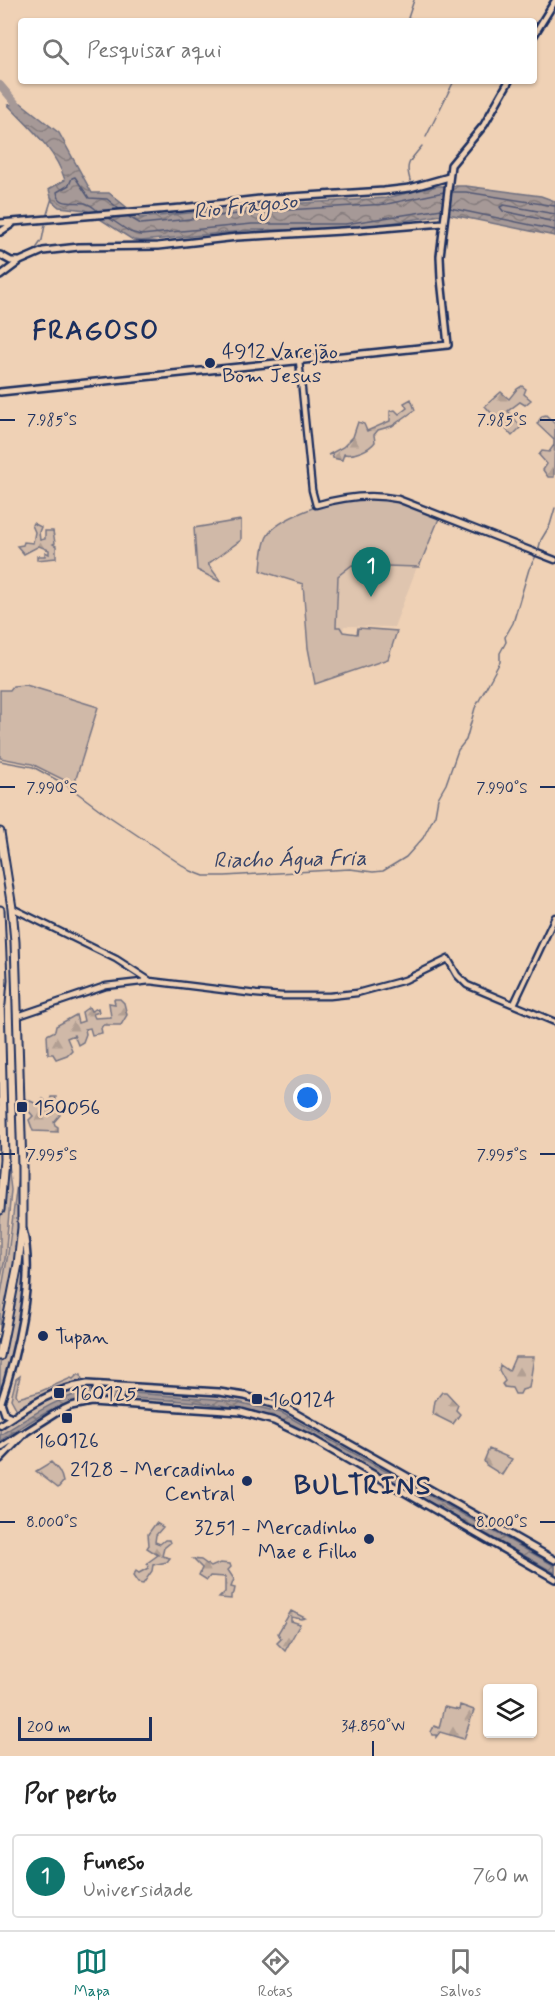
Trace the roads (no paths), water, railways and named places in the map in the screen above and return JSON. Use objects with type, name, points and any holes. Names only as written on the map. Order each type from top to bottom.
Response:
[{"type":"highway","points":[[0,832],[12,908],[22,1228],[18,1264],[0,1354]]},
{"type":"highway","points":[[0,910],[3,980],[1,1004],[4,1160],[0,1210]]},
{"type":"main road","points":[[537,30],[555,1]]},
{"type":"main road","points":[[0,392],[448,345],[440,271],[451,165],[488,120],[507,84]]},
{"type":"main road","points":[[0,224],[302,195],[384,191],[449,179]]},
{"type":"main road","points":[[0,276],[20,261],[43,251],[79,247],[158,246],[237,237],[359,230],[444,220]]},
{"type":"main road","points":[[0,232],[14,223]]},
{"type":"main road","points":[[0,255],[11,261],[20,261]]},
{"type":"main road","points":[[13,1416],[5,1414],[1,1403],[21,1327],[24,1303],[26,1244],[22,1228]]},
{"type":"main road","points":[[0,1425],[69,1387],[241,1412],[274,1421],[358,1464],[555,1579]]},
{"type":"main road","points":[[97,1390],[97,1402]]},
{"type":"main road","points":[[0,1448],[71,1406],[122,1395],[219,1392],[245,1396],[286,1408],[555,1560]]},
{"type":"main road","points":[[0,1459],[26,1432]]},
{"type":"street","points":[[299,360],[312,490],[316,506],[362,496],[376,495],[398,499],[555,560]]},
{"type":"street","points":[[12,908],[116,959],[150,981]]},
{"type":"street","points":[[514,1004],[555,917]]},
{"type":"street","points":[[17,1017],[106,986],[150,981],[282,996],[357,993],[405,980],[448,959],[457,975],[467,985],[555,1022]]},
{"type":"water","points":[[21,103],[59,133],[92,193],[109,193],[140,218],[269,205],[386,198],[437,186],[466,186],[541,196],[555,201],[555,236],[448,214],[346,230],[253,230],[133,240],[86,210],[59,207],[52,201],[49,189],[65,180],[55,158],[8,105]]},
{"type":"water","points":[[92,1390],[214,1399],[238,1402],[282,1413],[555,1566],[555,1573],[293,1425],[245,1410],[195,1402],[93,1397],[56,1408],[0,1441],[0,1435],[44,1408],[67,1397]]},
{"type":"waterway","points":[[408,18],[414,0]]},
{"type":"waterway","points":[[426,137],[452,84]]},
{"type":"waterway","name":"Rio Fragoso","points":[[0,85],[23,112]]},
{"type":"waterway","points":[[411,183],[408,166],[422,146]]},
{"type":"waterway","points":[[47,214],[52,198]]},
{"type":"waterway","points":[[33,253],[42,240],[45,225]]},
{"type":"waterway","name":"Riacho Água Fria","points":[[538,551],[555,508]]},
{"type":"waterway","name":"Riacho Água Fria","points":[[0,761],[33,767],[68,786],[191,871],[204,876],[350,869],[383,871],[406,857],[423,838],[435,815],[438,798],[446,784],[458,750],[466,740],[475,708],[500,662],[500,653],[506,642],[505,637],[513,623],[529,569],[536,556]]},
{"type":"place","name":"4912 Varejão Bom Jesus","points":[[210,363]]},
{"type":"place","name":"Funeso","points":[[371,597]]},
{"type":"place","name":"150056","points":[[22,1107]]},
{"type":"place","name":"Tupan","points":[[43,1336]]},
{"type":"place","name":"160125","points":[[59,1393]]},
{"type":"place","name":"160124","points":[[257,1399]]},
{"type":"place","name":"160126","points":[[67,1418]]},
{"type":"place","name":"2128 - Mercadinho Central","points":[[247,1481]]},
{"type":"place","name":"3251 - Mercadinho Mae e Filho","points":[[369,1539]]},
{"type":"district","name":"FRAGOSO","points":[[96,330]]},
{"type":"district","name":"BULTRINS","points":[[363,1485]]}]
